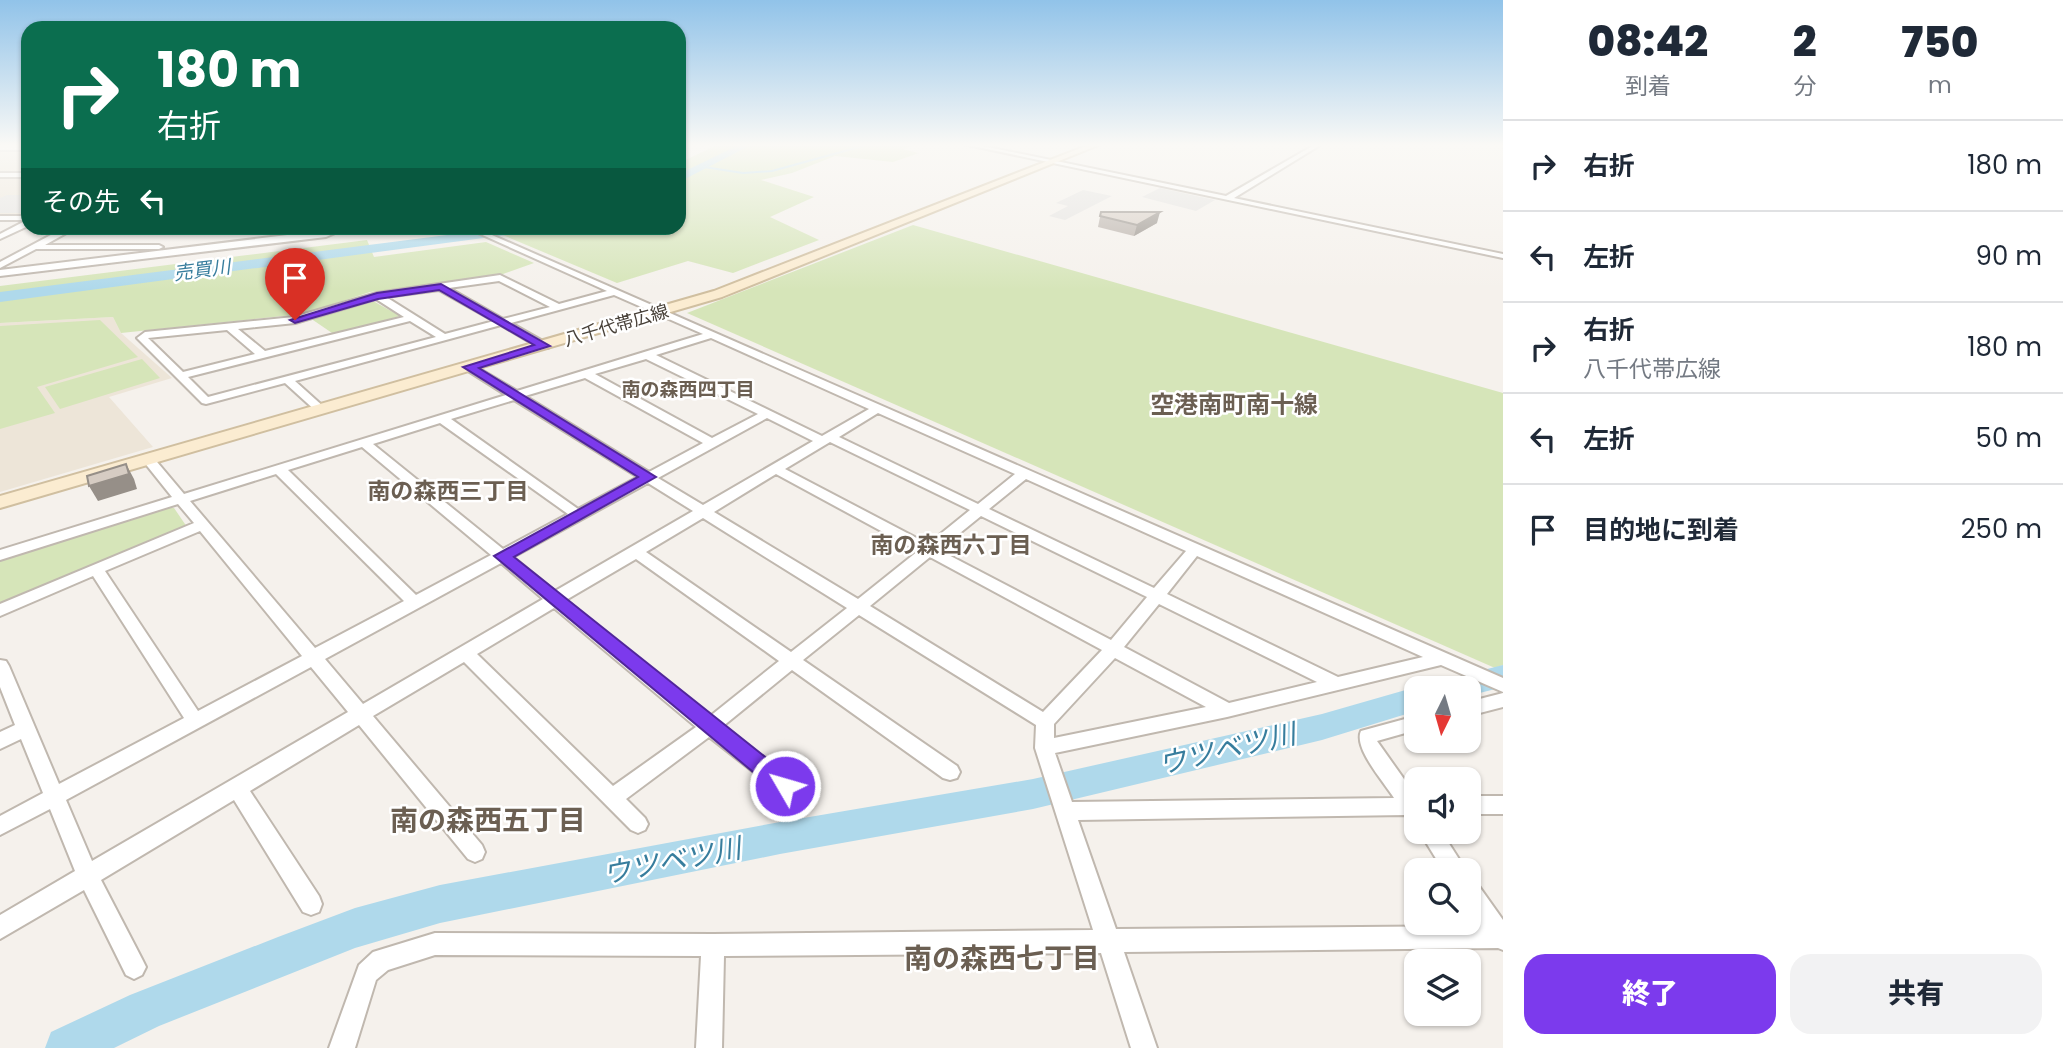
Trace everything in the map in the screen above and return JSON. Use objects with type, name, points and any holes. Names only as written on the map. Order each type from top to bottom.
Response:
[{"type":"main road","name":"八千代帯広線","points":[[0,502],[718,294],[972,193]]},
{"type":"street","points":[[1204,193],[1503,257]]},
{"type":"street","points":[[1228,198],[1237,193]]},
{"type":"street","points":[[0,218],[21,218]]},
{"type":"street","points":[[0,237],[21,226]]},
{"type":"street","points":[[3,262],[56,235]]},
{"type":"street","points":[[34,247],[186,249],[206,235]]},
{"type":"street","points":[[0,273],[186,249],[326,235]]},
{"type":"street","points":[[487,235],[1503,685]]},
{"type":"street","points":[[558,307],[500,278],[377,296],[295,320],[145,335],[142,338],[206,401],[615,292]]},
{"type":"street","points":[[441,287],[544,346]]},
{"type":"street","points":[[377,296],[443,337]]},
{"type":"street","points":[[180,376],[410,318]]},
{"type":"street","points":[[229,326],[263,355]]},
{"type":"street","points":[[0,555],[711,335]]},
{"type":"street","points":[[647,355],[766,414],[981,509],[1334,682]]},
{"type":"street","points":[[469,367],[1045,722]]},
{"type":"street","points":[[586,374],[713,443]]},
{"type":"street","points":[[287,379],[321,410]]},
{"type":"street","points":[[0,928],[878,408]]},
{"type":"street","points":[[0,826],[766,414]]},
{"type":"street","points":[[443,419],[578,515]]},
{"type":"street","points":[[365,443],[709,726],[804,800]]},
{"type":"street","points":[[148,459],[314,657],[358,716],[475,852]]},
{"type":"street","points":[[279,469],[414,602]]},
{"type":"street","points":[[776,469],[1227,710]]},
{"type":"street","points":[[613,797],[709,726],[1024,474]]},
{"type":"street","points":[[0,610],[201,525]]},
{"type":"street","points":[[1144,1048],[1046,755],[1045,722],[1112,650],[1195,549]]},
{"type":"street","points":[[636,552],[950,772]]},
{"type":"street","points":[[96,570],[195,721]]},
{"type":"street","points":[[466,653],[638,824]]},
{"type":"street","points":[[1046,755],[1334,682],[1443,658]]},
{"type":"street","points":[[1,669],[88,876],[134,967]]},
{"type":"street","points":[[1481,706],[1503,700]]},
{"type":"street","points":[[1404,726],[1368,736],[1368,744],[1404,794]]},
{"type":"street","points":[[0,741],[26,728]]},
{"type":"street","points":[[237,788],[311,904]]},
{"type":"street","points":[[1063,805],[1404,808]]},
{"type":"street","points":[[1481,805],[1503,805]]},
{"type":"street","points":[[1481,907],[1502,938]]},
{"type":"street","points":[[342,1048],[367,973],[381,960],[435,944],[713,945],[1107,939],[1502,938]]},
{"type":"street","points":[[709,1048],[713,945]]},
{"type":"shaded area","points":[[0,193],[21,193],[21,215],[0,215]]},
{"type":"shaded area","points":[[1077,193],[1112,196],[1065,220],[1049,216],[1068,206],[1056,203]]},
{"type":"shaded area","points":[[1150,193],[1182,193],[1215,200],[1196,211],[1142,197]]},
{"type":"shaded area","points":[[21,195],[21,213],[0,213],[0,198]]},
{"type":"shaded area","points":[[113,317],[121,333],[172,378],[109,397],[153,447],[0,492],[0,323]]},
{"type":"green space","points":[[686,193],[801,193],[814,197],[770,217],[819,240],[733,273],[688,261],[617,283],[503,235],[686,235]]},
{"type":"green space","points":[[913,225],[1503,393],[1503,665],[1495,668],[687,313]]},
{"type":"green space","points":[[367,240],[374,257],[486,242],[534,263],[503,274],[370,292],[303,314],[121,333],[113,317],[0,323],[0,286]]},
{"type":"green space","points":[[373,301],[400,316],[335,335],[310,318]]},
{"type":"green space","points":[[100,320],[138,357],[37,387],[55,413],[0,429],[0,326]]},
{"type":"green space","points":[[142,359],[160,378],[60,409],[45,387]]},
{"type":"green space","points":[[166,508],[174,508],[187,527],[0,604],[0,560]]},
{"type":"building","points":[[1101,212],[1160,212],[1137,225],[1100,216]]},
{"type":"building","points":[[126,464],[129,474],[89,486],[87,476]]},
{"type":"waterway","name":"売買川","points":[[0,297],[475,235]]},
{"type":"waterway","name":"ウツベツ川","points":[[1481,682],[1503,676]]},
{"type":"waterway","name":"ウツベツ川","points":[[67,1048],[145,1010],[278,957],[355,928],[440,904],[780,838],[1033,794],[1322,727],[1404,703]]},
{"type":"district","name":"南の森西四丁目","points":[[688,389]]},
{"type":"district","name":"空港南町南十線","points":[[1234,404]]},
{"type":"district","name":"南の森西三丁目","points":[[448,491]]},
{"type":"district","name":"南の森西六丁目","points":[[951,545]]},
{"type":"district","name":"南の森西五丁目","points":[[488,820]]},
{"type":"district","name":"南の森西七丁目","points":[[1002,958]]},
{"type":"route","points":[[295,320],[377,296],[441,287],[544,346],[469,367],[649,477],[503,556],[785,786]]}]
